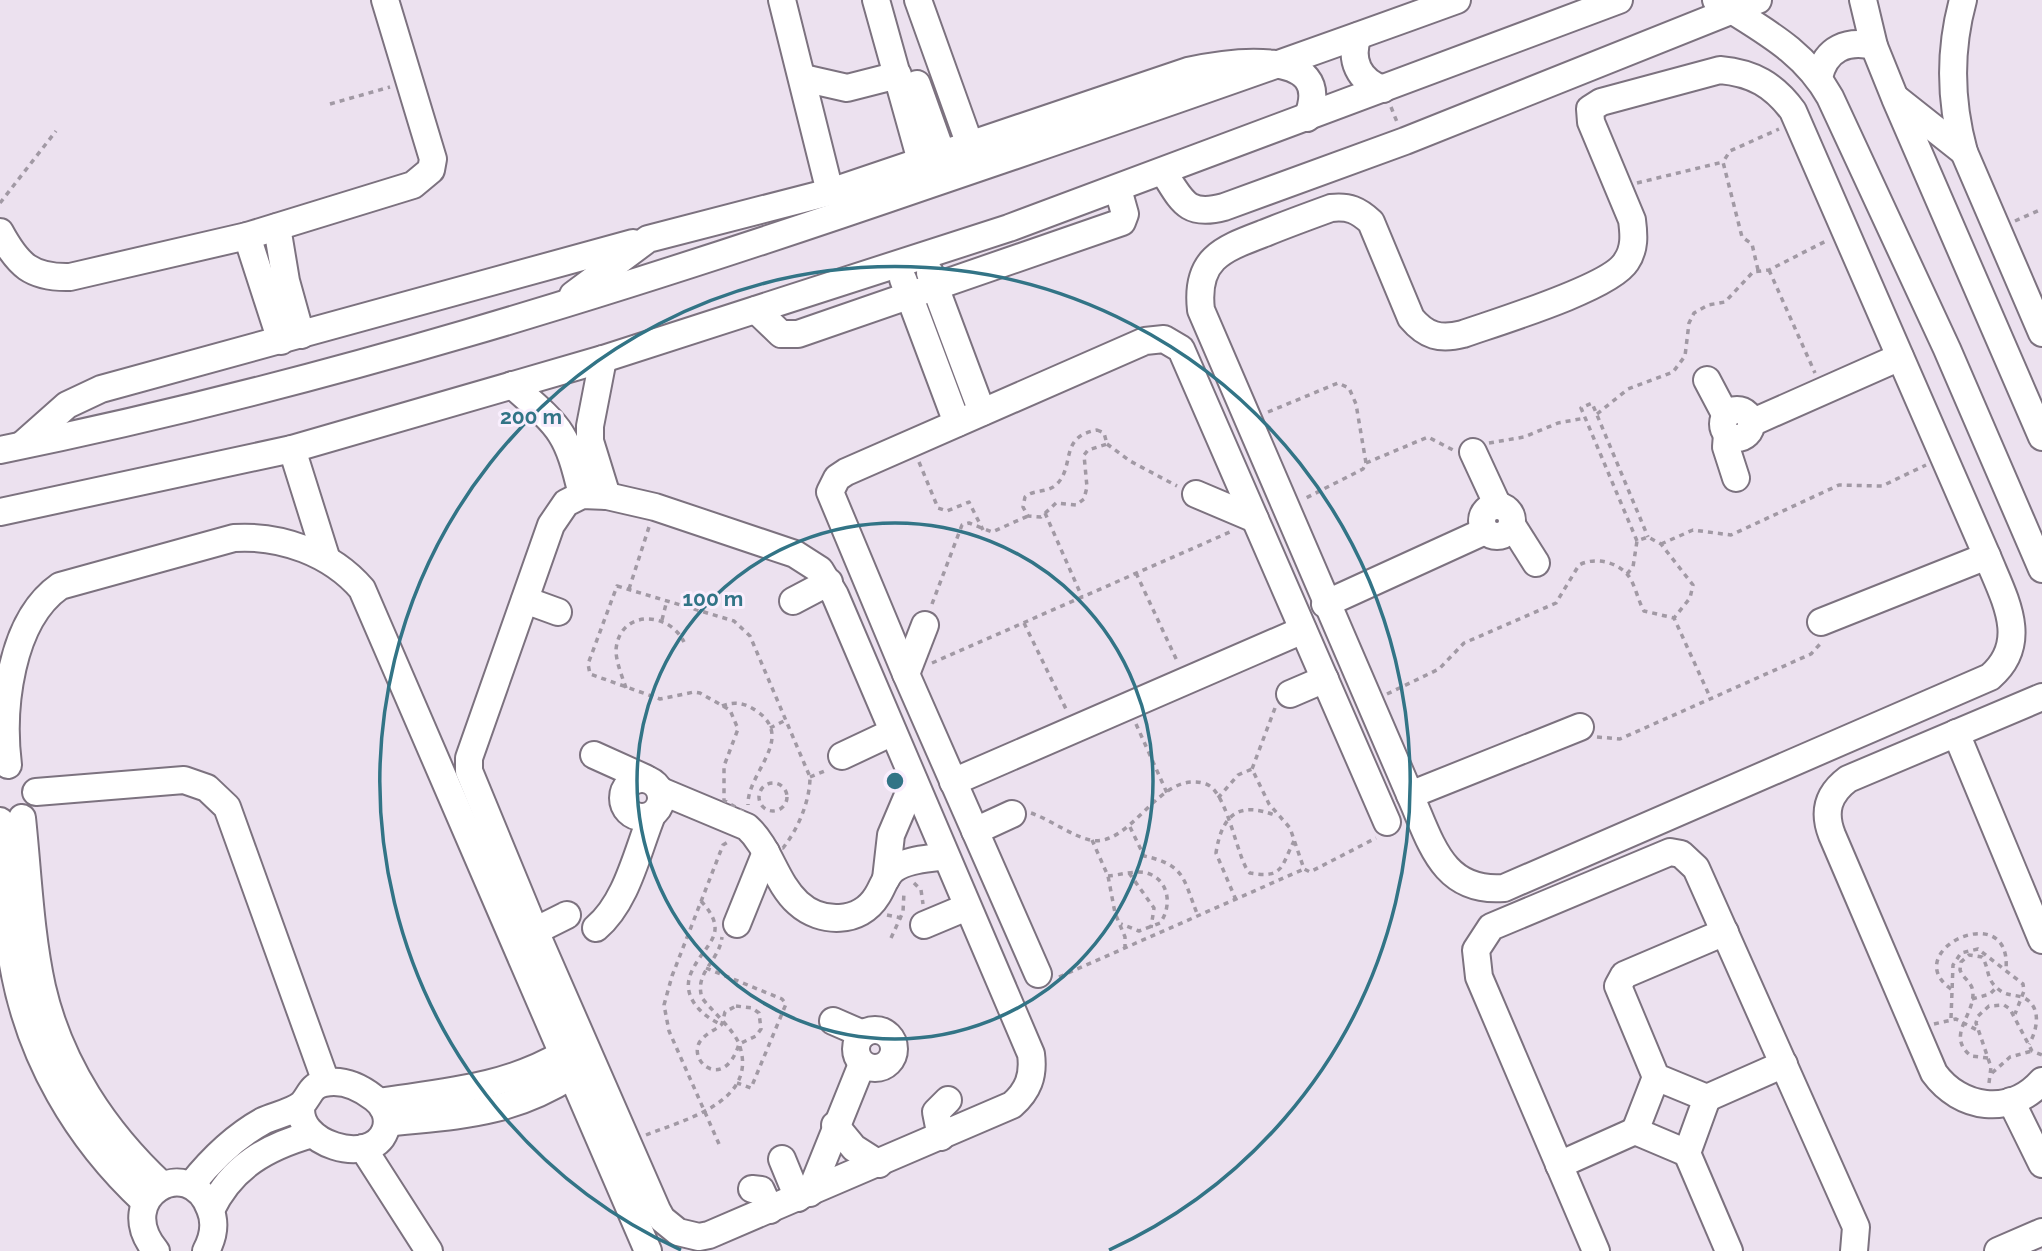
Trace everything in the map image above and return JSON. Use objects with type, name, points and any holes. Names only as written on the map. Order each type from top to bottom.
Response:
[{"type":"street","points":[[0,232],[19,261],[34,273],[50,278],[70,277],[247,236],[413,185],[431,170],[433,159],[385,0]]},
{"type":"street","points":[[782,0],[830,192]]},
{"type":"street","points":[[876,0],[898,75],[932,149]]},
{"type":"street","points":[[888,0],[932,149]]},
{"type":"street","points":[[918,0],[966,134]]},
{"type":"street","points":[[10,448],[289,384],[556,307],[761,243],[1283,64],[1457,0]]},
{"type":"street","points":[[0,512],[292,449],[603,359],[924,256],[1164,173],[1619,0]]},
{"type":"street","points":[[1164,173],[1182,201],[1193,210],[1206,212],[1405,141],[1725,6],[1758,0]]},
{"type":"street","points":[[1863,0],[1874,46],[1895,98],[2042,437]]},
{"type":"street","points":[[1963,0],[1954,42],[1952,86],[1964,152],[2042,333]]},
{"type":"street","points":[[1725,6],[1779,38],[1819,77],[1943,341],[2042,569]]},
{"type":"street","points":[[1358,36],[1354,52],[1357,69],[1368,82],[1383,89]]},
{"type":"street","points":[[1819,77],[1822,65],[1838,47],[1849,43],[1874,46]]},
{"type":"street","points":[[10,448],[67,405],[101,389],[648,239],[830,192],[966,134],[1188,71],[1245,63],[1283,64],[1298,71],[1309,85],[1312,102],[1307,118]]},
{"type":"street","points":[[1720,70],[1746,74],[1769,85],[1783,97],[1798,121],[1987,556],[2012,619],[2014,632],[2007,658],[1990,677],[1504,888],[1475,887],[1450,873],[1441,861],[1410,795],[1325,604],[1201,310],[1201,283],[1206,270],[1223,249],[1331,208],[1346,206],[1360,212],[1371,222],[1411,318],[1420,330],[1434,337],[1449,338],[1604,281],[1616,273],[1632,249],[1634,234],[1618,188],[1589,116],[1595,104],[1720,70]]},
{"type":"street","points":[[803,78],[847,88],[898,75]]},
{"type":"street","points":[[1895,98],[1964,152]]},
{"type":"street","points":[[756,310],[781,334],[798,334],[1122,222],[1125,214],[1118,189]]},
{"type":"street","points":[[277,227],[286,281],[291,338]]},
{"type":"street","points":[[247,236],[291,338]]},
{"type":"street","points":[[556,307],[648,239]]},
{"type":"street","points":[[924,256],[982,412]]},
{"type":"street","points":[[898,264],[957,423]]},
{"type":"street","points":[[1038,974],[906,674],[830,492],[837,478],[846,472],[1144,341],[1164,339],[1181,349],[1248,516],[1303,630],[1387,822]]},
{"type":"street","points":[[1707,380],[1727,425],[1740,438],[1750,430],[1751,423],[1943,341]]},
{"type":"street","points":[[594,495],[590,426],[603,359]]},
{"type":"street","points":[[512,385],[563,433],[594,495]]},
{"type":"street","points":[[1727,425],[1726,447],[1735,478]]},
{"type":"street","points":[[292,449],[326,557]]},
{"type":"street","points":[[1473,452],[1505,516],[1536,563]]},
{"type":"street","points":[[1191,492],[1248,516]]},
{"type":"street","points":[[594,495],[655,507],[795,554],[808,561],[829,582],[1031,1054],[1032,1066],[1027,1088],[1012,1105],[804,1196],[699,1237],[678,1233],[662,1219],[535,931],[471,779],[469,765],[555,517],[566,503],[594,495]]},
{"type":"street","points":[[1325,604],[1485,531],[1482,517],[1485,511],[1505,516]]},
{"type":"street","points":[[153,1194],[108,1166],[77,1125],[39,1053],[22,1004],[13,962],[8,820],[33,807],[36,792],[30,776],[24,770],[4,766],[7,696],[25,631],[42,601],[60,586],[234,538],[264,538],[326,557],[362,589],[648,1251]]},
{"type":"street","points":[[1821,622],[1987,556]]},
{"type":"street","points":[[793,601],[829,582]]},
{"type":"street","points":[[525,600],[558,612]]},
{"type":"street","points":[[906,674],[928,614]]},
{"type":"street","points":[[953,782],[1303,630]]},
{"type":"street","points":[[1284,698],[1325,679]]},
{"type":"street","points":[[2040,1092],[1994,1105],[1976,1104],[1959,1098],[1945,1087],[1934,1073],[1832,835],[1827,810],[1838,787],[1848,779],[2042,696]]},
{"type":"street","points":[[1410,795],[1580,727]]},
{"type":"street","points":[[842,756],[893,732]]},
{"type":"street","points":[[1956,733],[2042,940]]},
{"type":"street","points":[[594,755],[653,795],[742,824],[757,837],[799,904],[830,918],[861,913],[878,896],[886,879],[891,835],[914,781]]},
{"type":"street","points":[[36,792],[172,779],[196,783],[221,800],[227,807],[326,1082]]},
{"type":"street","points":[[596,928],[614,908],[653,795]]},
{"type":"street","points":[[975,831],[1019,813]]},
{"type":"street","points":[[730,927],[765,852]]},
{"type":"street","points":[[1596,1251],[1475,964],[1482,937],[1492,927],[1670,852],[1681,854],[1696,868],[1856,1227],[1854,1251]]},
{"type":"street","points":[[886,879],[902,864],[945,856]]},
{"type":"street","points":[[925,925],[967,907]]},
{"type":"street","points":[[535,931],[567,915]]},
{"type":"street","points":[[1707,1098],[1656,1077],[1619,993],[1620,981],[1624,975],[1725,932]]},
{"type":"street","points":[[804,1196],[862,1064],[858,1059],[856,1045],[863,1034],[832,1021]]},
{"type":"street","points":[[383,1112],[567,1064]]},
{"type":"street","points":[[1729,1251],[1687,1153],[1707,1098],[1784,1064]]},
{"type":"street","points":[[1559,1165],[1635,1131],[1656,1077]]},
{"type":"street","points":[[326,1082],[357,1088],[383,1112],[381,1139],[363,1148],[339,1147],[312,1134],[300,1118],[302,1104],[312,1090],[326,1082]]},
{"type":"street","points":[[941,1137],[936,1112],[948,1100]]},
{"type":"street","points":[[2011,1101],[2042,1164]]},
{"type":"street","points":[[191,1185],[222,1151],[240,1136],[259,1123],[302,1104]]},
{"type":"street","points":[[835,1125],[854,1148],[879,1164]]},
{"type":"street","points":[[1635,1131],[1687,1153]]},
{"type":"street","points":[[212,1237],[227,1183],[250,1160],[278,1144],[312,1134]]},
{"type":"street","points":[[363,1148],[429,1251]]},
{"type":"street","points":[[782,1159],[804,1196]]},
{"type":"street","points":[[148,1248],[142,1221],[153,1194],[181,1183],[191,1185],[207,1200],[212,1237]]},
{"type":"street","points":[[752,1189],[761,1190],[770,1210]]},
{"type":"street","points":[[1998,1251],[2042,1232]]},
{"type":"path","points":[[330,104],[409,82]]},
{"type":"path","points":[[1383,89],[1405,141]]},
{"type":"path","points":[[1618,188],[1723,162],[1730,150],[1798,121]]},
{"type":"path","points":[[0,203],[57,131]]},
{"type":"path","points":[[1723,162],[1735,198],[1742,237],[1752,244],[1758,270]]},
{"type":"path","points":[[1997,229],[2042,209]]},
{"type":"path","points":[[1597,415],[1628,389],[1673,372],[1685,356],[1689,323],[1694,313],[1708,305],[1725,302],[1749,274],[1758,270],[1769,270],[1846,232]]},
{"type":"path","points":[[1769,270],[1823,391]]},
{"type":"path","points":[[1248,421],[1332,384],[1344,384],[1356,404],[1366,463]]},
{"type":"path","points":[[1627,574],[1633,567],[1637,541],[1581,408],[1592,404],[1648,537],[1661,544],[1693,585],[1690,598],[1674,618]]},
{"type":"path","points":[[1285,509],[1357,473],[1366,463],[1428,437],[1454,451],[1473,452],[1502,439],[1524,437],[1558,423],[1585,418]]},
{"type":"path","points":[[1588,426],[1599,420]]},
{"type":"path","points":[[1028,516],[1023,507],[1026,497],[1055,487],[1064,475],[1067,454],[1076,440],[1097,430],[1104,433],[1107,444],[1130,461],[1191,492]]},
{"type":"path","points":[[1597,447],[1608,442]]},
{"type":"path","points":[[912,444],[938,508],[947,511],[969,502],[984,530]]},
{"type":"path","points":[[928,614],[962,524],[969,523],[992,532],[1028,516],[1037,518],[1056,503],[1081,503],[1087,487],[1084,455],[1088,450],[1107,444]]},
{"type":"path","points":[[1661,544],[1693,530],[1731,534],[1839,485],[1882,486],[1944,457]]},
{"type":"path","points":[[1611,478],[1621,473]]},
{"type":"path","points":[[1624,510],[1634,504]]},
{"type":"path","points":[[629,589],[655,507]]},
{"type":"path","points":[[1045,513],[1082,597]]},
{"type":"path","points":[[906,674],[1228,534],[1248,516]]},
{"type":"path","points":[[1633,531],[1644,526]]},
{"type":"path","points":[[1637,541],[1648,537]]},
{"type":"path","points":[[1369,703],[1439,669],[1457,648],[1470,639],[1556,603],[1573,572],[1584,562],[1601,560],[1627,574],[1644,611],[1674,618]]},
{"type":"path","points":[[1136,573],[1186,680]]},
{"type":"path","points":[[722,706],[738,703],[750,706],[761,714],[770,728],[771,749],[749,788],[747,802],[751,817],[774,847],[783,848],[795,828],[809,794],[810,777],[745,629],[734,621],[615,587],[587,664],[592,675],[660,699],[697,692],[734,715],[738,729],[724,766],[723,796],[728,804],[751,817]]},
{"type":"path","points":[[662,620],[667,600]]},
{"type":"path","points":[[1674,618],[1710,697]]},
{"type":"path","points":[[626,688],[616,650],[619,638],[637,621],[662,620],[679,632],[684,642]]},
{"type":"path","points":[[1580,727],[1598,737],[1615,740],[1811,654],[1822,639],[1821,622]]},
{"type":"path","points":[[1024,623],[1076,729]]},
{"type":"path","points":[[1218,798],[1232,780],[1252,769],[1284,698]]},
{"type":"path","points":[[1128,706],[1167,793]]},
{"type":"path","points":[[770,728],[786,720]]},
{"type":"path","points":[[1252,769],[1269,804],[1282,817],[1304,869],[1310,872],[1380,835],[1387,822]]},
{"type":"path","points":[[766,783],[787,791],[781,811],[761,805],[761,792],[766,783]]},
{"type":"path","points":[[1019,813],[1092,840],[1119,833],[1130,827],[1149,803],[1180,786],[1205,784],[1214,790],[1236,836],[1243,865],[1251,873],[1271,875],[1279,871],[1285,864],[1294,841]]},
{"type":"path","points":[[749,788],[761,792]]},
{"type":"path","points":[[1236,900],[1216,853],[1228,819],[1238,810],[1256,808],[1282,817]]},
{"type":"path","points":[[1130,827],[1144,856],[1168,861],[1176,867],[1198,917]]},
{"type":"path","points":[[1092,840],[1108,876],[1125,950]]},
{"type":"path","points":[[719,1144],[669,1031],[664,1005],[672,975],[723,845],[728,842],[734,844]]},
{"type":"path","points":[[1038,974],[1068,975],[1304,869]]},
{"type":"path","points":[[1129,873],[1154,908],[1155,922],[1151,929]]},
{"type":"path","points":[[1108,876],[1150,874],[1165,888],[1168,897],[1165,917],[1151,929],[1139,931],[1121,924]]},
{"type":"path","points":[[891,938],[903,912],[905,884],[915,884]]},
{"type":"path","points":[[701,901],[710,911],[715,934],[711,945],[691,973],[689,992],[705,1017],[722,1024]]},
{"type":"path","points":[[628,1142],[705,1112],[723,1102],[737,1083],[741,1066],[739,1044],[702,998],[699,989],[706,968],[721,947],[730,927]]},
{"type":"path","points":[[1952,990],[1939,976],[1938,966],[1946,947],[1964,935],[1975,933],[1994,938],[2005,952],[2006,969]]},
{"type":"path","points":[[1951,1018],[1954,965],[1961,953],[1978,949],[2023,984],[2015,1015]]},
{"type":"path","points":[[1988,1058],[1978,1059],[1965,1052],[1960,1038],[1962,1022],[1972,999],[1970,982],[1961,970],[1961,962],[1969,955],[1982,957],[1988,979],[1996,988],[2012,997],[2021,997],[2035,1007],[2039,1017],[2038,1028],[2029,1044]]},
{"type":"path","points":[[706,968],[782,999],[786,1004],[750,1088],[737,1083]]},
{"type":"path","points":[[1972,999],[1990,994],[1996,988]]},
{"type":"path","points":[[1992,1073],[1977,1030],[1978,1016],[1989,1006],[2004,1005],[2015,1015],[2032,1051]]},
{"type":"path","points":[[730,1007],[752,1008],[759,1013],[761,1029],[756,1036],[739,1044],[731,1064],[724,1069],[706,1068],[700,1062],[698,1044],[703,1037],[722,1024],[725,1012],[730,1007]]},
{"type":"path","points":[[1917,1033],[1951,1018],[1977,1030]]},
{"type":"path","points":[[1976,1104],[1992,1073],[2010,1057],[2032,1051],[2042,1055]]}]
